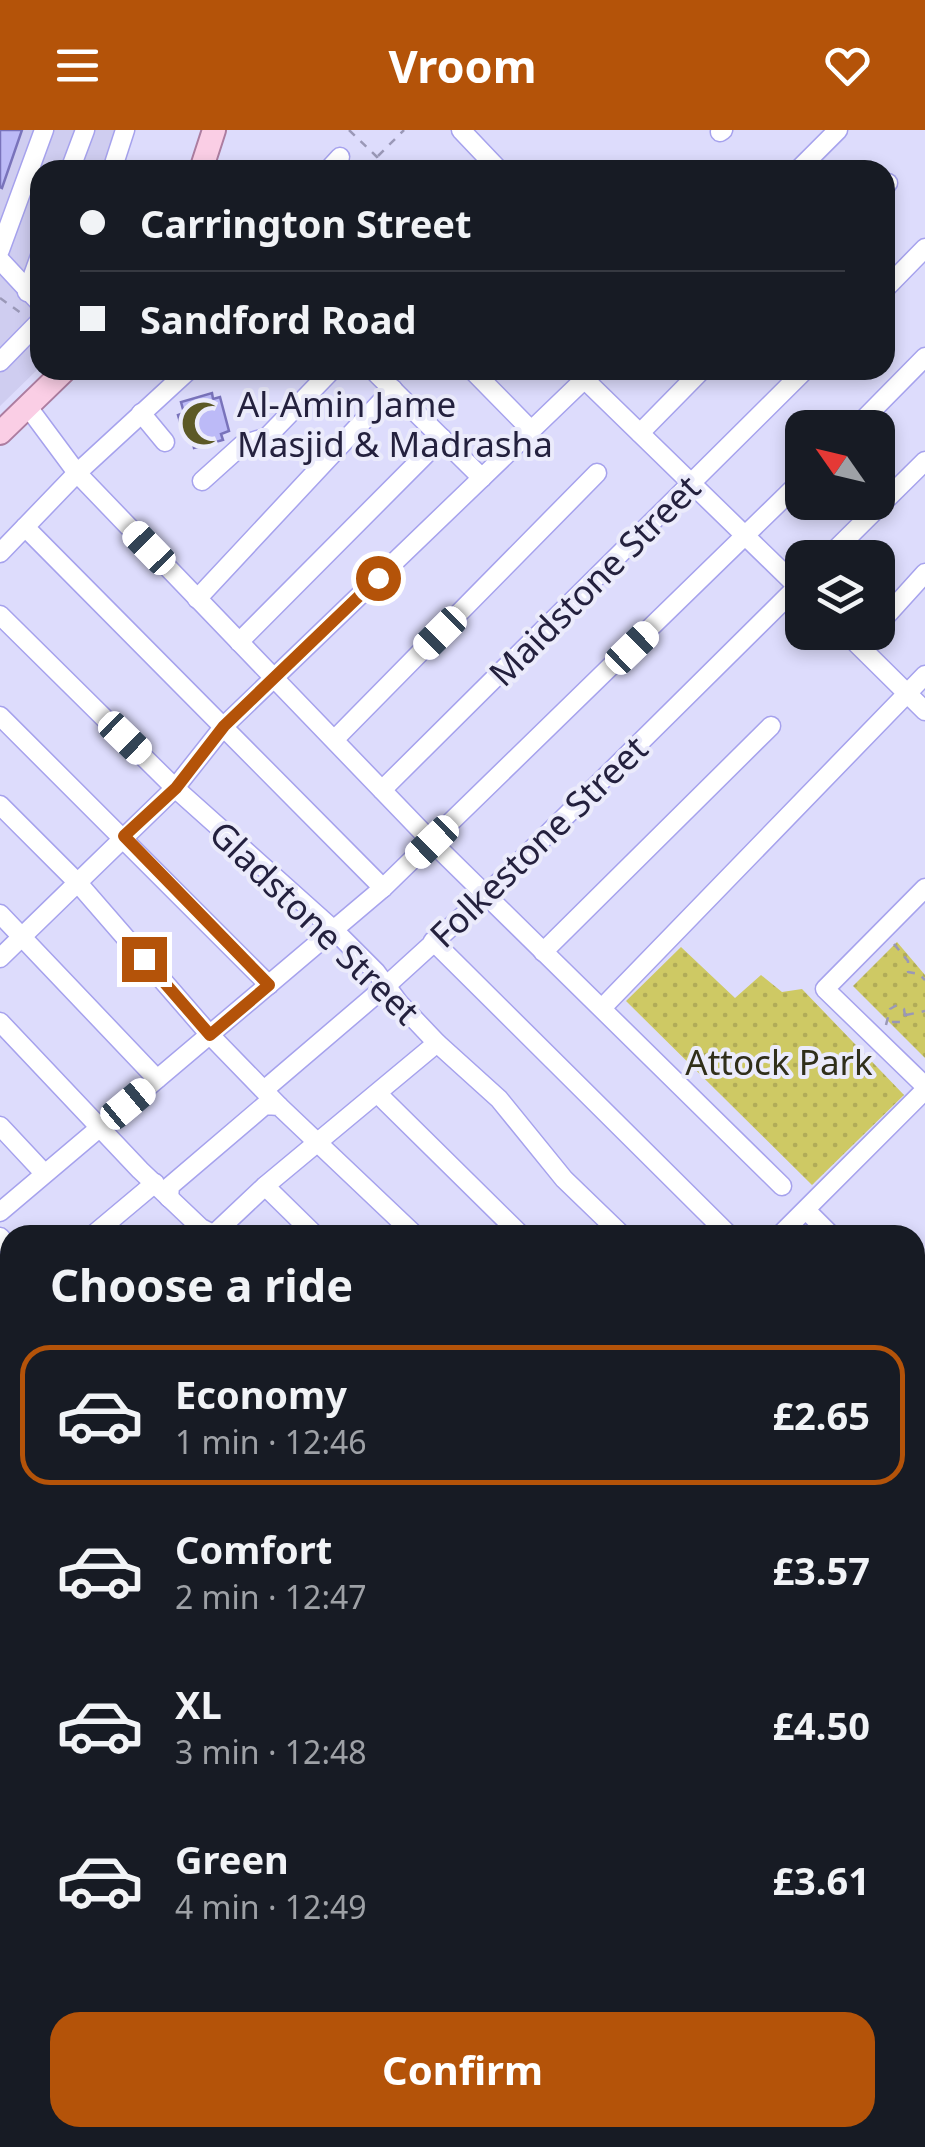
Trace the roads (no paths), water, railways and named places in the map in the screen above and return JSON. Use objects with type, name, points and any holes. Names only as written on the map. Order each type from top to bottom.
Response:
[{"type":"main road","points":[[204,160],[214,130]]},
{"type":"main road","points":[[0,433],[55,380]]},
{"type":"street","points":[[33,160],[44,130]]},
{"type":"street","points":[[74,160],[84,130]]},
{"type":"street","points":[[116,160],[126,130]]},
{"type":"street","points":[[461,130],[490,160]]},
{"type":"street","points":[[808,160],[838,130]]},
{"type":"street","points":[[0,250],[30,168]]},
{"type":"street","points":[[895,279],[925,248]]},
{"type":"street","points":[[0,260],[30,294]]},
{"type":"street","points":[[0,362],[30,332]]},
{"type":"street","points":[[873,410],[925,357]]},
{"type":"street","points":[[0,553],[76,472],[177,380]]},
{"type":"street","points":[[202,481],[242,445],[266,438],[322,380]]},
{"type":"street","points":[[383,380],[482,478]]},
{"type":"street","points":[[482,380],[532,430]]},
{"type":"street","points":[[0,958],[176,788],[224,726],[579,380]]},
{"type":"street","points":[[591,380],[640,433],[785,571]]},
{"type":"street","points":[[640,433],[692,380]]},
{"type":"street","name":"Maidstone Street","points":[[382,790],[794,380]]},
{"type":"street","points":[[198,599],[392,390]]},
{"type":"street","points":[[28,406],[76,472],[432,842],[782,1186]]},
{"type":"street","points":[[141,413],[165,442]]},
{"type":"street","points":[[239,642],[442,438]]},
{"type":"street","points":[[845,540],[925,461]]},
{"type":"street","points":[[335,739],[597,473]]},
{"type":"street","points":[[0,1212],[383,888],[785,497]]},
{"type":"street","points":[[25,527],[383,888]]},
{"type":"street","points":[[895,606],[925,573]]},
{"type":"street","name":"Folkestone Street","points":[[169,1198],[170,1186],[269,1100],[381,978],[434,941],[487,894],[785,602]]},
{"type":"street","name":"Gladstone Street","points":[[0,615],[176,788],[335,931],[437,1043],[499,1099],[543,1156],[612,1225]]},
{"type":"street","points":[[869,650],[925,711]]},
{"type":"street","points":[[602,1008],[925,675]]},
{"type":"street","points":[[0,716],[269,985]]},
{"type":"street","points":[[543,952],[772,726]]},
{"type":"street","points":[[0,805],[78,883],[269,1100],[404,1225]]},
{"type":"street","points":[[791,1225],[925,1088],[825,989],[925,888]]},
{"type":"street","points":[[0,914],[157,1079]]},
{"type":"street","points":[[434,941],[719,1225]]},
{"type":"street","points":[[0,1022],[98,1128],[198,1225]]},
{"type":"street","points":[[224,1225],[265,1186],[437,1043]]},
{"type":"street","points":[[378,1094],[511,1225]]},
{"type":"street","points":[[0,1126],[44,1173]]},
{"type":"street","points":[[106,1225],[155,1183]]},
{"type":"street","points":[[265,1186],[305,1225]]},
{"type":"street","points":[[807,1211],[820,1225]]},
{"type":"place","name":"Al-Amin Jame Masjid & Madrasha","points":[[204,423]]},
{"type":"park label","name":"Attock Park","points":[[779,1061]]}]
